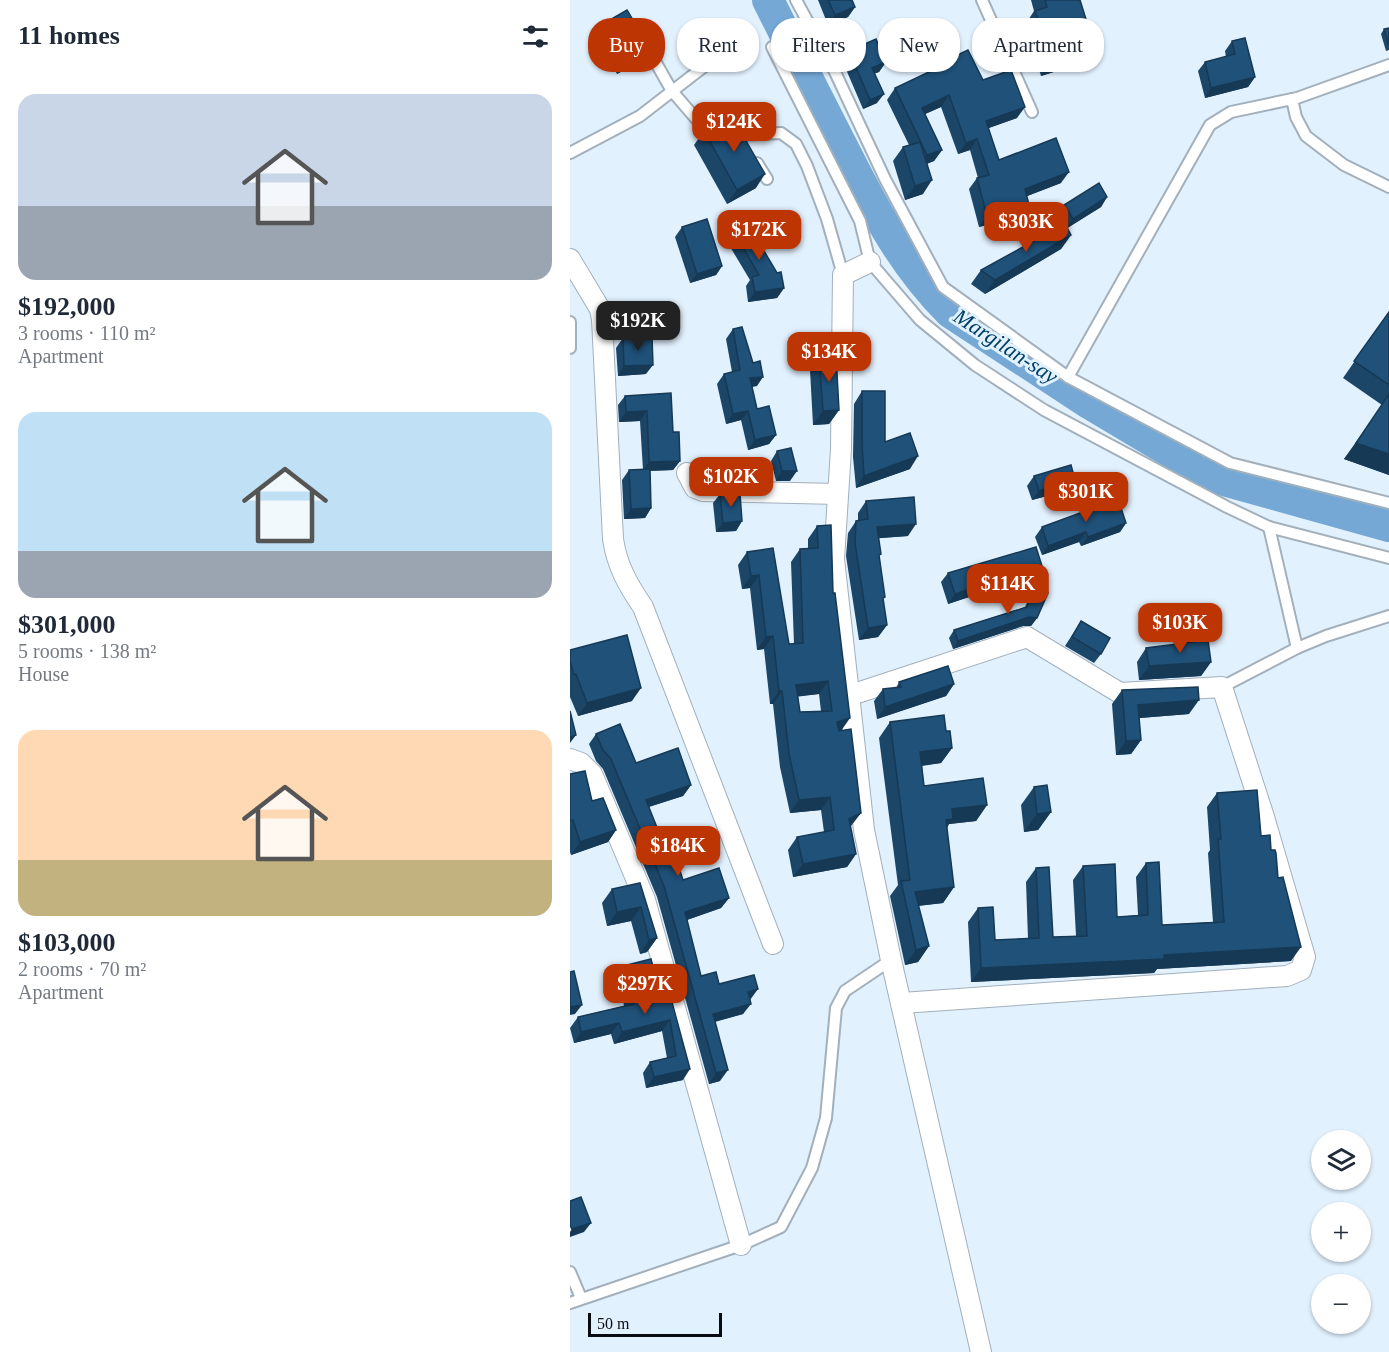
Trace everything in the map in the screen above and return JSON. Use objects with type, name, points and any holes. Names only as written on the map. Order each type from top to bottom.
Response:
[{"type":"street","points":[[570,259],[600,309],[602,319],[613,539],[616,558],[626,581],[643,607],[773,944]]},
{"type":"street","points":[[870,262],[843,275],[841,438],[834,559],[851,695],[864,830],[891,960],[981,1352]]},
{"type":"street","points":[[687,473],[695,488],[703,491],[838,494]]},
{"type":"street","points":[[851,695],[1027,637],[1120,693],[1222,687],[1264,817],[1305,957],[1301,970],[1287,976],[902,1003]]},
{"type":"street","points":[[570,759],[592,774],[645,900],[741,1245]]},
{"type":"lane","points":[[796,0],[835,72],[885,179],[943,288],[1068,377],[1230,463],[1389,503]]},
{"type":"lane","points":[[982,0],[1032,112]]},
{"type":"lane","points":[[1068,377],[1210,125],[1231,112],[1292,99],[1389,65]]},
{"type":"lane","points":[[661,72],[672,91],[704,128],[715,127],[727,122],[734,125],[767,179]]},
{"type":"lane","points":[[570,153],[640,116],[697,72]]},
{"type":"lane","points":[[785,72],[860,221],[870,262],[920,320],[975,365],[1044,410],[1227,507],[1269,526],[1389,558]]},
{"type":"lane","points":[[1292,99],[1296,117],[1306,136],[1344,165],[1389,187]]},
{"type":"lane","points":[[746,144],[781,133],[796,144],[827,219],[843,275]]},
{"type":"lane","points":[[570,322],[570,348]]},
{"type":"lane","points":[[1269,526],[1297,648]]},
{"type":"lane","points":[[1222,687],[1297,648],[1326,636],[1389,616]]},
{"type":"lane","points":[[570,1303],[741,1245],[781,1227],[812,1168],[826,1118],[836,1008],[845,991],[891,960]]},
{"type":"lane","points":[[570,1272],[581,1298]]},
{"type":"building","points":[[828,0],[852,0],[855,7],[835,15]]},
{"type":"building","points":[[1045,0],[1080,0],[1086,18],[1037,18],[1035,11],[1047,7]]},
{"type":"building","points":[[627,10],[632,18],[613,18]]},
{"type":"building","points":[[1389,28],[1389,46],[1384,29]]},
{"type":"building","points":[[1245,38],[1255,77],[1211,88],[1205,62],[1235,54],[1232,41]]},
{"type":"building","points":[[876,39],[878,44],[878,65],[872,68],[884,94],[870,100],[858,72],[866,72],[866,43]]},
{"type":"building","points":[[968,50],[972,58],[972,72],[979,72],[983,80],[1012,72],[1025,107],[986,121],[999,160],[1056,138],[1069,172],[1025,189],[1029,205],[987,216],[977,178],[989,175],[977,139],[966,143],[949,95],[922,108],[942,150],[927,155],[895,88],[929,72],[960,72],[960,54]]},
{"type":"building","points":[[733,118],[765,174],[737,190],[704,131]]},
{"type":"building","points":[[920,142],[932,180],[915,186],[903,147]]},
{"type":"building","points":[[1099,183],[1107,197],[1073,219],[1064,205]]},
{"type":"building","points":[[707,219],[722,266],[697,274],[682,227]]},
{"type":"building","points":[[747,222],[777,273],[781,272],[784,288],[755,292],[752,277],[759,275],[733,230]]},
{"type":"building","points":[[1065,224],[1071,235],[995,280],[981,270]]},
{"type":"building","points":[[1389,312],[1389,385],[1354,361]]},
{"type":"building","points":[[742,327],[753,363],[760,361],[763,377],[750,378],[757,409],[769,406],[776,435],[755,440],[748,411],[733,414],[724,374],[740,370],[733,329]]},
{"type":"building","points":[[652,337],[653,365],[624,366],[623,338]]},
{"type":"building","points":[[836,355],[839,410],[823,411],[819,356]]},
{"type":"building","points":[[862,391],[885,391],[885,442],[910,433],[918,456],[864,476]]},
{"type":"building","points":[[671,393],[673,432],[679,432],[680,461],[649,462],[647,411],[626,412],[625,396]]},
{"type":"building","points":[[1389,394],[1389,454],[1356,443]]},
{"type":"building","points":[[791,448],[797,471],[782,471],[777,451]]},
{"type":"building","points":[[1071,465],[1075,480],[1039,491],[1034,476]]},
{"type":"building","points":[[650,469],[651,508],[631,509],[629,470]]},
{"type":"building","points":[[720,494],[740,494],[742,521],[723,523]]},
{"type":"building","points":[[914,497],[916,524],[877,527],[887,625],[868,628],[855,543],[856,521],[868,519],[866,501]]},
{"type":"building","points":[[1118,499],[1126,523],[1088,537],[1086,532],[1048,546],[1042,527]]},
{"type":"building","points":[[831,525],[833,593],[835,593],[850,718],[837,722],[839,731],[851,729],[861,813],[849,819],[856,854],[803,864],[797,837],[834,830],[830,797],[799,800],[789,754],[782,691],[779,691],[773,636],[766,637],[759,575],[751,576],[747,552],[773,548],[789,644],[803,643],[800,549],[818,548],[817,526]],"holes":[[[828,681],[832,711],[800,712],[796,685]]]},
{"type":"building","points":[[1036,547],[1042,566],[981,583],[982,585],[955,594],[948,573]]},
{"type":"building","points":[[1042,574],[1048,593],[1037,618],[1029,617],[958,641],[954,630],[1027,607]]},
{"type":"building","points":[[1081,621],[1110,638],[1101,654],[1072,637]]},
{"type":"building","points":[[627,635],[641,688],[587,703],[576,674],[574,675],[570,650]]},
{"type":"building","points":[[1208,640],[1211,662],[1149,666],[1146,648]]},
{"type":"building","points":[[948,666],[954,684],[885,707],[883,689],[901,687],[899,682]]},
{"type":"building","points":[[1198,687],[1199,700],[1138,705],[1141,740],[1126,741],[1122,690]]},
{"type":"building","points":[[570,711],[576,735],[570,737]]},
{"type":"building","points":[[944,715],[946,731],[950,731],[952,748],[920,752],[924,786],[983,778],[987,805],[952,809],[953,819],[946,820],[954,887],[915,892],[929,946],[916,950],[901,881],[910,880],[890,722]]},
{"type":"building","points":[[620,724],[636,763],[678,748],[691,785],[646,800],[662,840],[669,838],[683,880],[719,868],[729,898],[685,912],[701,976],[716,972],[719,984],[754,975],[758,989],[748,992],[751,1004],[713,1014],[728,1070],[716,1073],[664,886],[611,759],[603,750],[596,734]]},
{"type":"building","points":[[585,771],[592,801],[603,798],[616,830],[580,842],[573,820],[570,821],[570,774]]},
{"type":"building","points":[[1047,785],[1051,812],[1037,814],[1034,787]]},
{"type":"building","points":[[1257,790],[1261,836],[1270,835],[1271,850],[1275,850],[1276,853],[1278,878],[1283,877],[1301,947],[1164,955],[1164,959],[981,968],[978,908],[993,907],[995,940],[1039,938],[1036,868],[1049,867],[1053,937],[1087,936],[1083,866],[1115,864],[1117,917],[1148,915],[1146,863],[1159,862],[1162,925],[1224,922],[1217,793]]},
{"type":"building","points":[[640,883],[657,938],[649,940],[641,907],[617,912],[612,889]]},
{"type":"building","points":[[651,959],[657,983],[666,980],[690,1069],[654,1077],[650,1062],[676,1056],[670,1020],[622,1032],[619,1023],[581,1032],[578,1017],[634,1004],[630,989],[633,988],[627,965]]},
{"type":"building","points":[[574,971],[582,1005],[570,1007],[570,972]]},
{"type":"building","points":[[581,1197],[591,1223],[572,1229],[570,1201]]},
{"type":"waterway","name":"Margilan-say","points":[[768,0],[880,218],[919,276],[950,312],[1089,403],[1213,477],[1389,526]]}]
